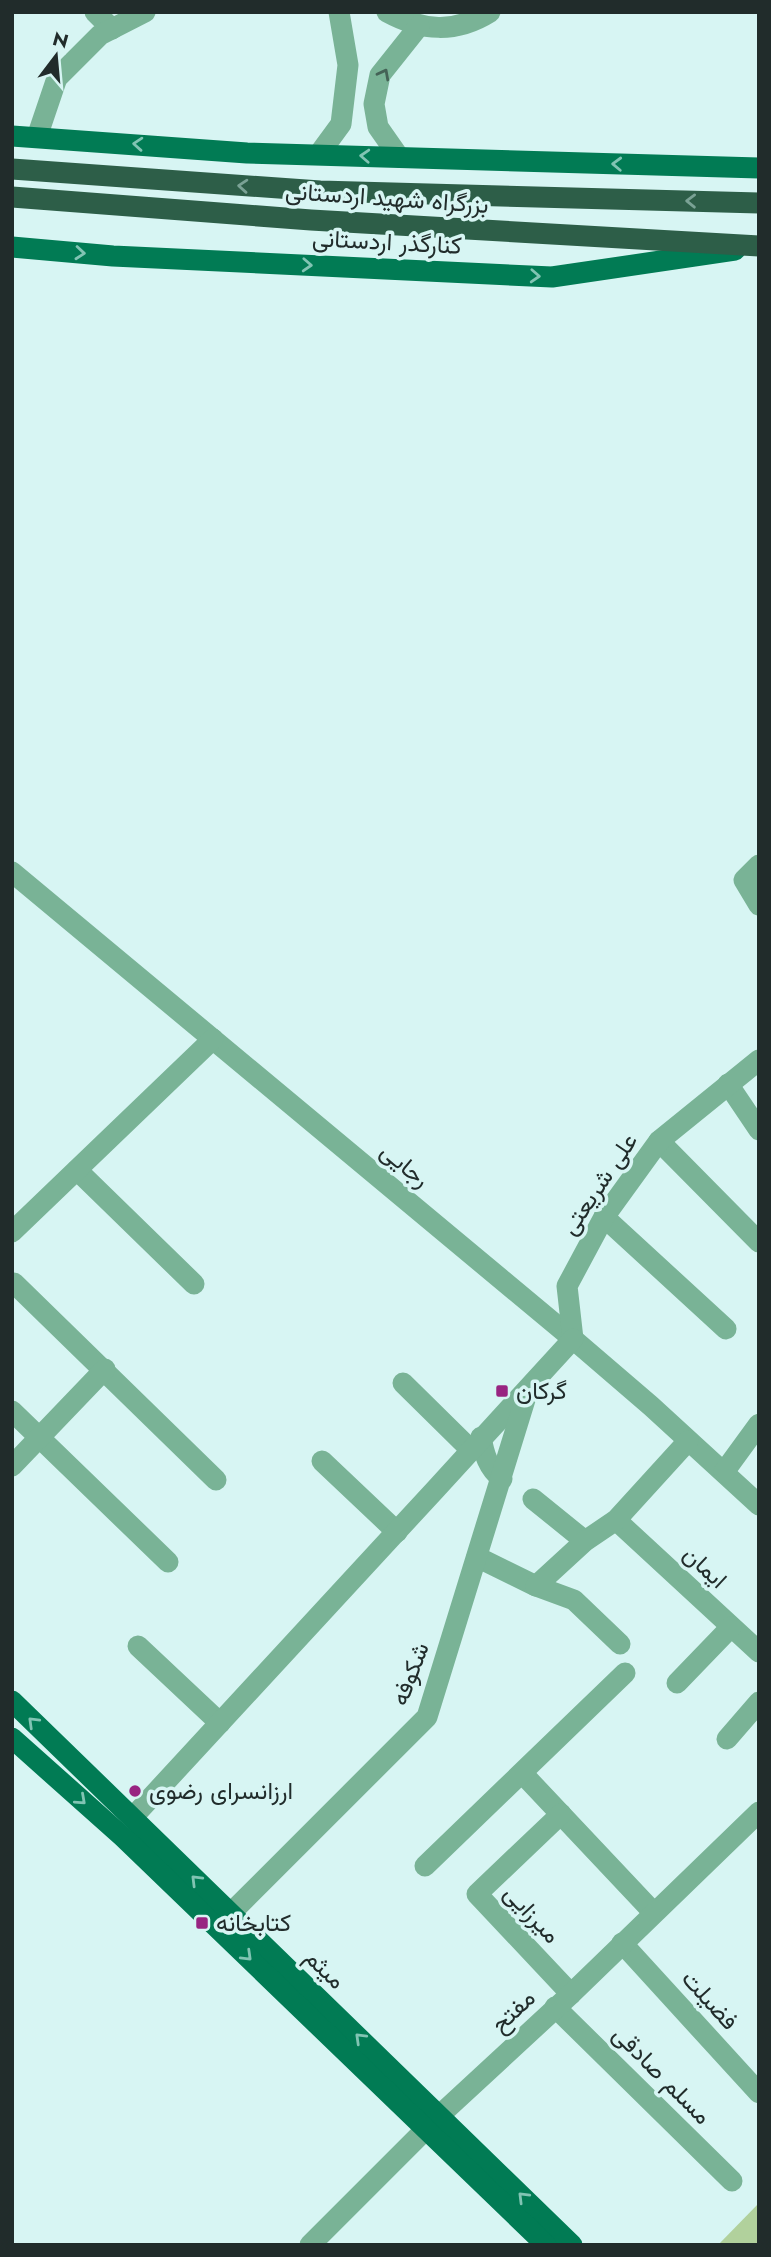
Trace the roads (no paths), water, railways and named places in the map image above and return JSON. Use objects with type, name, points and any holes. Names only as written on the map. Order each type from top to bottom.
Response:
[{"type":"highway","name":"بزرگراه شهید اردستانی","points":[[12,169],[320,191],[759,203]]},
{"type":"highway","name":"بزرگراه شهید اردستانی","points":[[12,197],[311,220],[758,246]]},
{"type":"main road","points":[[12,136],[247,153],[759,167]]},
{"type":"main road","name":"کنارگذر اردستانی","points":[[12,247],[113,256],[552,277],[758,246]]},
{"type":"main road","name":"میثم","points":[[12,1701],[230,1914],[433,2122],[547,2245]]},
{"type":"main road","name":"میثم","points":[[12,1738],[433,2122],[572,2245]]},
{"type":"street","points":[[95,12],[112,29]]},
{"type":"street","points":[[37,137],[57,78],[100,35],[145,12]]},
{"type":"street","points":[[318,154],[341,124],[348,65],[338,12]]},
{"type":"street","points":[[387,12],[419,26],[443,29],[467,25],[490,12]]},
{"type":"street","points":[[400,158],[379,127],[374,104],[380,75],[419,26]]},
{"type":"street","points":[[759,865],[744,880],[759,905]]},
{"type":"street","name":"رجایی","points":[[12,872],[573,1339],[759,1505]]},
{"type":"street","points":[[12,1232],[214,1039]]},
{"type":"street","name":"علی شریعتی","points":[[573,1339],[567,1286],[604,1217],[659,1141],[759,1060]]},
{"type":"street","points":[[729,1084],[759,1130]]},
{"type":"street","points":[[659,1141],[759,1242]]},
{"type":"street","points":[[77,1170],[194,1284]]},
{"type":"street","points":[[604,1217],[726,1329]]},
{"type":"street","points":[[14,1283],[216,1479]]},
{"type":"street","points":[[133,1817],[573,1339]]},
{"type":"street","points":[[12,1466],[105,1369]]},
{"type":"street","points":[[403,1383],[475,1443],[494,1473],[502,1479]]},
{"type":"street","name":"شکوفه","points":[[230,1914],[427,1717],[529,1387]]},
{"type":"street","points":[[12,1411],[168,1562]]},
{"type":"street","points":[[724,1472],[759,1424]]},
{"type":"street","points":[[536,1586],[585,1541],[616,1520],[688,1441]]},
{"type":"street","points":[[323,1461],[397,1532]]},
{"type":"street","points":[[533,1499],[585,1541]]},
{"type":"street","name":"ایمان","points":[[616,1520],[759,1652]]},
{"type":"street","points":[[477,1557],[536,1586],[574,1600],[620,1644]]},
{"type":"street","points":[[677,1683],[731,1627]]},
{"type":"street","points":[[138,1646],[220,1723]]},
{"type":"street","points":[[425,1866],[625,1673]]},
{"type":"street","points":[[727,1739],[759,1702]]},
{"type":"street","points":[[523,1774],[653,1912]]},
{"type":"street","name":"میرزایی","points":[[561,1814],[477,1894],[563,2000]]},
{"type":"street","name":"مفتح","points":[[312,2244],[433,2122],[757,1816]]},
{"type":"street","name":"فضیلت","points":[[622,1943],[755,2081]]},
{"type":"street","name":"مسلم صادقی","points":[[563,2000],[732,2181]]},
{"type":"place","name":"گرکان","points":[[502,1391]]},
{"type":"place","name":"ارزانسرای رضوی","points":[[135,1791]]},
{"type":"place","name":"کتابخانه","points":[[202,1923]]}]
